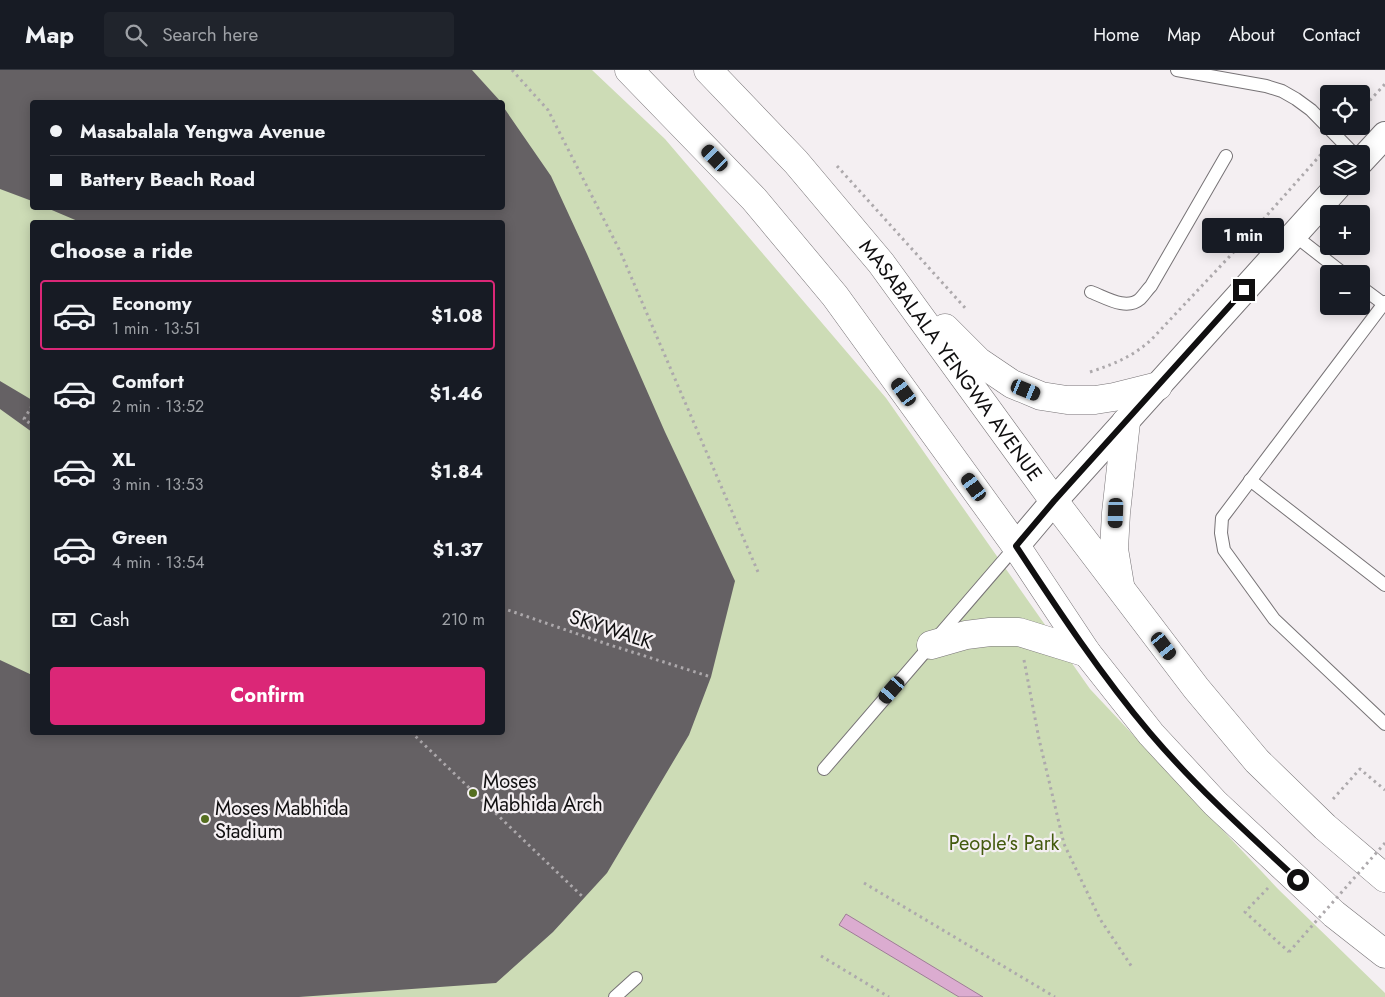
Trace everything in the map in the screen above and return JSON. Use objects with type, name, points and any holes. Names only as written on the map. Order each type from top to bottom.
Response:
[{"type":"main road","points":[[630,70],[754,199],[835,296],[1016,546],[1087,653],[1151,734],[1215,803],[1334,914],[1385,954]]},
{"type":"main road","name":"MASABALALA YENGWA AVENUE","points":[[708,70],[796,162],[881,263],[1054,501],[1196,688],[1257,761],[1316,818],[1385,878]]},
{"type":"main road","points":[[881,263],[978,361],[1012,384],[1040,396],[1067,400],[1104,399],[1158,386]]},
{"type":"main road","points":[[1121,589],[1114,549],[1126,422]]},
{"type":"main road","points":[[931,645],[966,635],[990,632],[1019,632],[1087,653]]},
{"type":"street","points":[[1370,151],[1385,134]]},
{"type":"street","points":[[1016,546],[1054,501],[1330,195]]},
{"type":"lane","points":[[1178,70],[1266,86],[1282,91],[1311,110],[1346,145]]},
{"type":"lane","points":[[1091,292],[1120,303],[1130,304],[1139,300],[1151,286],[1226,156]]},
{"type":"lane","points":[[1294,235],[1332,265]]},
{"type":"lane","points":[[1370,294],[1384,304],[1222,518],[1221,533],[1224,550],[1274,619],[1385,724]]},
{"type":"lane","points":[[1250,480],[1385,585]]},
{"type":"lane","points":[[824,769],[1016,546]]},
{"type":"lane","points":[[615,997],[636,978]]},
{"type":"path","points":[[512,70],[548,110],[620,251],[758,572]]},
{"type":"path","points":[[1370,100],[1385,84]]},
{"type":"path","points":[[1088,373],[1111,365],[1139,351],[1151,340],[1245,240],[1337,136]]},
{"type":"path","points":[[832,161],[968,311]]},
{"type":"path","points":[[30,409],[24,419],[30,424]]},
{"type":"path","name":"SKYWALK","points":[[505,609],[606,644],[711,677]]},
{"type":"path","points":[[1019,632],[1039,739],[1064,844],[1100,919],[1132,967]]},
{"type":"path","points":[[414,735],[584,898]]},
{"type":"path","points":[[1316,818],[1360,769],[1385,790]]},
{"type":"path","points":[[1286,869],[1245,912],[1289,952],[1385,843]]},
{"type":"path","points":[[864,883],[1055,997]]},
{"type":"path","points":[[821,956],[889,997]]},
{"type":"green space","name":"People's Park","points":[[0,70],[592,70],[665,139],[886,398],[1090,689],[1278,889],[1385,993],[1385,997],[0,997]]},
{"type":"shaded area","points":[[846,914],[983,997],[959,997],[839,925]]},
{"type":"building","points":[[0,70],[472,70],[499,100],[30,100],[30,200],[0,189]]},
{"type":"building","points":[[505,109],[551,176],[665,432],[735,581],[711,677],[689,735],[607,873],[553,932],[496,983],[299,997],[0,997],[0,660],[30,674],[30,735],[505,735],[505,220],[75,220],[52,210],[505,210]]},
{"type":"building","points":[[0,381],[30,399],[30,431],[0,409]]},
{"type":"place","name":"Moses Mabhida Arch","points":[[473,793]]},
{"type":"place","name":"Moses Mabhida Stadium","points":[[205,819]]},
{"type":"route","points":[[1244,290],[1054,501],[1016,546],[1087,653],[1151,734],[1215,803],[1298,880]]}]
